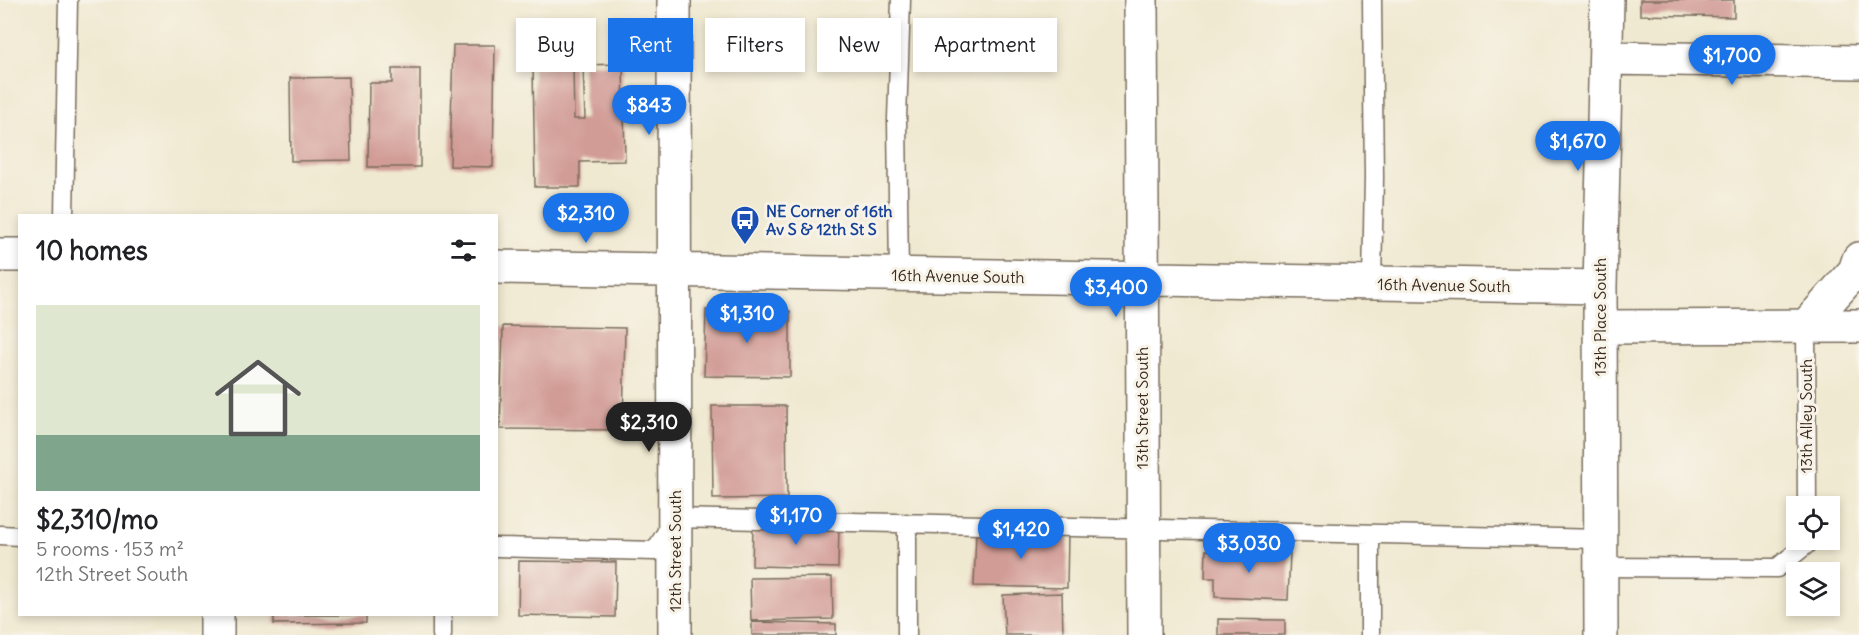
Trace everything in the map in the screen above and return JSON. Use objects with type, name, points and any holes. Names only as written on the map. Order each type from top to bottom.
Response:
[{"type":"street","name":"12th Street South","points":[[674,0],[675,635]]},
{"type":"street","name":"13th Street South","points":[[1141,0],[1143,635]]},
{"type":"street","name":"13th Place South","points":[[1601,635],[1600,287],[1607,0]]},
{"type":"street","points":[[1606,58],[1859,63]]},
{"type":"street","points":[[0,255],[18,255]]},
{"type":"street","points":[[1806,326],[1855,271],[1859,259]]},
{"type":"street","name":"16th Avenue South","points":[[498,267],[1600,287]]},
{"type":"street","points":[[1600,327],[1859,326]]},
{"type":"street","points":[[217,616],[217,635]]},
{"type":"lane","points":[[64,214],[68,0]]},
{"type":"lane","points":[[899,275],[897,119],[901,0]]},
{"type":"lane","points":[[1372,0],[1374,177],[1372,284]]},
{"type":"lane","name":"13th Alley South","points":[[1806,326],[1807,496]]},
{"type":"lane","points":[[498,547],[655,551],[675,518],[1370,534],[1777,568],[1798,550]]},
{"type":"lane","points":[[907,523],[907,635]]},
{"type":"lane","points":[[1370,534],[1370,635]]},
{"type":"lane","points":[[0,535],[18,536]]},
{"type":"lane","points":[[442,616],[442,635]]},
{"type":"building","points":[[1640,0],[1734,0],[1734,17],[1640,15]]},
{"type":"building","points":[[453,45],[495,45],[493,167],[450,166]]},
{"type":"building","points":[[608,64],[608,72],[623,72],[625,161],[580,162],[580,187],[535,187],[533,72],[573,72],[574,119],[585,119],[583,72],[596,72],[596,65]]},
{"type":"building","points":[[392,69],[420,69],[420,167],[368,167],[369,83],[392,83]]},
{"type":"building","points":[[349,77],[351,160],[291,161],[290,78]]},
{"type":"building","points":[[706,310],[790,311],[790,377],[704,376]]},
{"type":"building","points":[[503,326],[625,328],[623,430],[500,429]]},
{"type":"building","points":[[712,406],[786,406],[787,498],[713,499]]},
{"type":"building","points":[[753,525],[839,526],[838,568],[752,566]]},
{"type":"building","points":[[976,531],[1068,533],[1067,588],[974,586]]},
{"type":"building","points":[[1206,550],[1290,553],[1288,600],[1215,597],[1215,578],[1205,578]]},
{"type":"building","points":[[519,561],[616,562],[615,617],[518,615]]},
{"type":"building","points":[[832,577],[833,619],[751,621],[750,578]]},
{"type":"building","points":[[1062,593],[1063,635],[1005,635],[1003,595]]},
{"type":"building","points":[[274,616],[366,616],[366,623],[274,624]]},
{"type":"building","points":[[1218,619],[1285,620],[1285,635],[1218,635]]},
{"type":"building","points":[[752,622],[836,624],[836,635],[752,635]]},
{"type":"place","name":"NE Corner of 16th Av S & 12th St S","points":[[745,246]]}]
